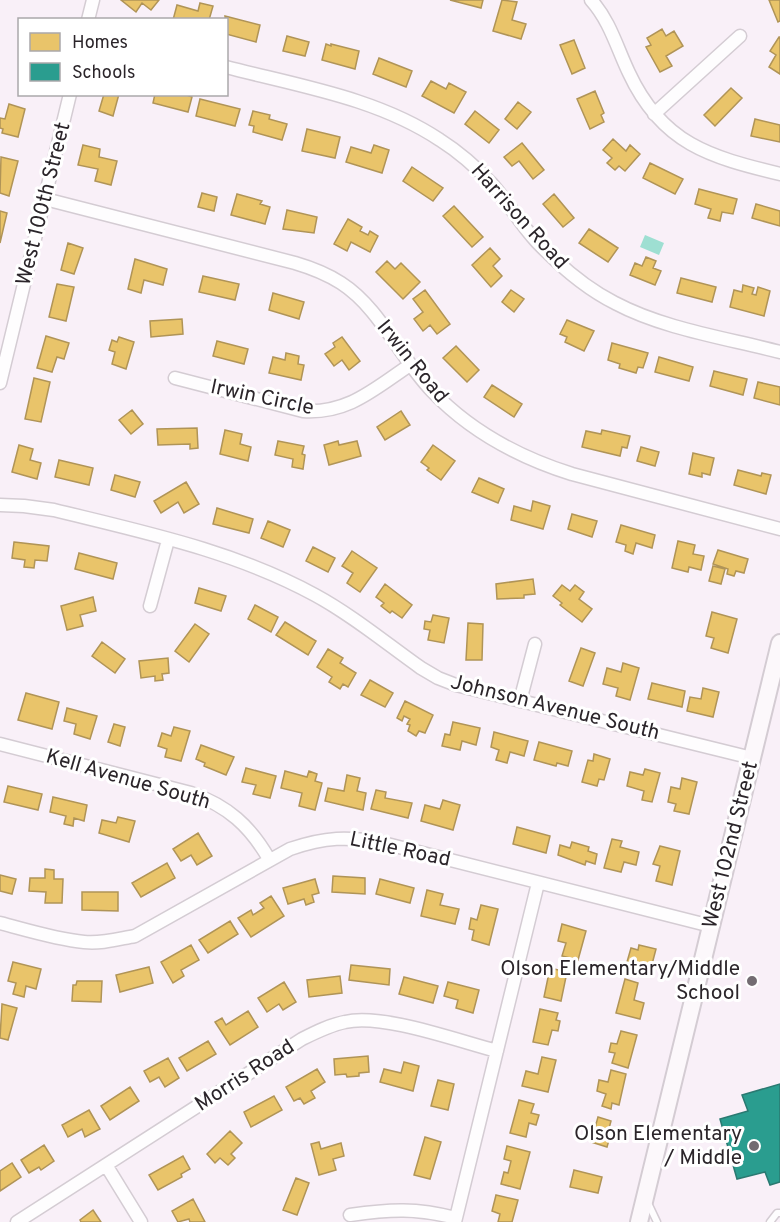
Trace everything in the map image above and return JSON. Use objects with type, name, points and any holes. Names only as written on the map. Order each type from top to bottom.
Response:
[{"type":"street","points":[[88,18],[93,0]]},
{"type":"street","points":[[591,0],[604,16],[637,89],[654,114],[680,137],[704,152],[730,162],[780,174]]},
{"type":"street","points":[[654,114],[740,36]]},
{"type":"street","name":"Harrison Road","points":[[228,68],[349,98],[382,109],[412,123],[469,161],[493,185],[534,239],[585,285],[614,303],[646,317],[780,352]]},
{"type":"street","name":"West 100th Street","points":[[0,383],[70,96]]},
{"type":"street","name":"Irwin Road","points":[[45,199],[320,271],[343,284],[363,302],[431,390],[454,413],[481,434],[540,464],[780,529]]},
{"type":"street","name":"Irwin Circle","points":[[175,378],[303,411],[319,412],[349,405],[410,365]]},
{"type":"street","name":"Johnson Avenue South","points":[[0,505],[54,510],[242,561],[308,591],[421,668],[456,685],[752,758]]},
{"type":"street","points":[[150,606],[168,540]]},
{"type":"street","name":"West 102nd Street","points":[[639,1222],[780,643]]},
{"type":"street","points":[[520,701],[535,644]]},
{"type":"street","name":"Kell Avenue South","points":[[0,744],[192,793],[213,801],[248,828],[269,859]]},
{"type":"street","name":"Little Road","points":[[0,923],[85,942],[111,941],[135,936],[290,849],[336,838],[360,838],[711,926]]},
{"type":"street","points":[[350,1215],[414,1209],[456,1220],[538,883]]},
{"type":"street","name":"Morris Road","points":[[16,1222],[302,1039],[324,1028],[346,1021],[370,1020],[394,1024],[497,1051]]},
{"type":"street","points":[[106,1165],[141,1222]]},
{"type":"lane","points":[[645,1195],[657,1222]]},
{"type":"lane","points":[[770,1222],[777,1213],[780,1213]]},
{"type":"shaded area","points":[[645,235],[664,243],[659,255],[640,247]]},
{"type":"building: Homes","points":[[121,0],[159,0],[151,10],[142,3],[136,12]]},
{"type":"building: Homes","points":[[450,0],[483,0],[481,8]]},
{"type":"building: Homes","points":[[502,0],[517,2],[512,20],[526,24],[521,39],[493,31]]},
{"type":"building: Homes","points":[[769,0],[780,0],[780,21],[778,22]]},
{"type":"building: Homes","points":[[200,3],[213,6],[210,18],[174,18],[177,5],[198,11]]},
{"type":"building: Homes","points":[[225,16],[260,25],[256,42],[228,35],[228,18]]},
{"type":"building: Homes","points":[[662,29],[666,36],[674,31],[683,46],[666,56],[672,66],[660,72],[646,47],[651,45],[647,38]]},
{"type":"building: Homes","points":[[287,36],[309,42],[305,56],[283,51]]},
{"type":"building: Homes","points":[[779,37],[780,74],[769,67],[776,55],[770,51]]},
{"type":"building: Homes","points":[[574,40],[585,68],[572,74],[560,45]]},
{"type":"building: Homes","points":[[326,44],[359,51],[355,69],[322,60]]},
{"type":"building: Homes","points":[[379,58],[412,71],[406,87],[373,74]]},
{"type":"building: Homes","points":[[431,81],[446,89],[449,83],[466,92],[454,113],[422,96]]},
{"type":"building: Homes","points":[[731,88],[742,98],[715,126],[704,115]]},
{"type":"building: Homes","points":[[595,91],[604,113],[601,115],[604,122],[590,129],[577,99]]},
{"type":"building: Homes","points":[[103,96],[118,96],[113,116],[99,111]]},
{"type":"building: Homes","points":[[155,96],[192,97],[188,112],[153,103]]},
{"type":"building: Homes","points":[[200,99],[240,109],[235,126],[196,116]]},
{"type":"building: Homes","points":[[518,102],[531,112],[517,129],[505,119]]},
{"type":"building: Homes","points":[[9,104],[25,109],[18,137],[2,133],[3,129],[0,128],[0,118],[5,119]]},
{"type":"building: Homes","points":[[253,111],[270,115],[269,119],[287,124],[282,140],[253,132],[254,126],[249,125]]},
{"type":"building: Homes","points":[[475,111],[499,130],[489,143],[465,124]]},
{"type":"building: Homes","points":[[755,119],[780,125],[780,142],[751,136]]},
{"type":"building: Homes","points":[[307,129],[340,137],[335,158],[302,151]]},
{"type":"building: Homes","points":[[613,139],[626,151],[630,145],[640,154],[625,171],[619,166],[615,170],[607,163],[612,158],[603,150]]},
{"type":"building: Homes","points":[[522,143],[544,170],[533,179],[519,161],[512,166],[504,157]]},
{"type":"building: Homes","points":[[83,145],[100,149],[99,157],[117,161],[111,185],[95,181],[98,169],[78,165]]},
{"type":"building: Homes","points":[[374,145],[389,150],[382,173],[346,162],[351,147],[371,153]]},
{"type":"building: Homes","points":[[1,157],[18,161],[9,196],[0,193]]},
{"type":"building: Homes","points":[[650,163],[683,179],[675,194],[643,178]]},
{"type":"building: Homes","points":[[412,167],[443,188],[433,201],[403,181]]},
{"type":"building: Homes","points":[[699,189],[737,199],[733,214],[722,212],[720,221],[708,218],[711,209],[695,204]]},
{"type":"building: Homes","points":[[202,193],[217,197],[214,211],[198,207]]},
{"type":"building: Homes","points":[[237,194],[262,201],[260,204],[270,207],[265,224],[231,215]]},
{"type":"building: Homes","points":[[554,194],[574,218],[563,227],[543,204]]},
{"type":"building: Homes","points":[[756,204],[780,211],[780,226],[752,218]]},
{"type":"building: Homes","points":[[454,206],[483,237],[472,247],[443,216]]},
{"type":"building: Homes","points":[[287,210],[317,217],[314,233],[283,229]]},
{"type":"building: Homes","points":[[0,211],[7,213],[0,243]]},
{"type":"building: Homes","points":[[348,219],[362,227],[360,231],[368,235],[370,231],[378,236],[370,252],[351,242],[347,251],[334,244]]},
{"type":"building: Homes","points":[[589,229],[618,248],[608,262],[579,243]]},
{"type":"building: Homes","points":[[68,243],[83,248],[74,274],[61,270]]},
{"type":"building: Homes","points":[[490,248],[500,259],[493,266],[502,276],[491,287],[472,265]]},
{"type":"building: Homes","points":[[646,257],[656,261],[653,268],[661,271],[655,285],[630,275],[635,263],[642,266]]},
{"type":"building: Homes","points":[[135,259],[167,269],[163,285],[144,280],[141,293],[128,289]]},
{"type":"building: Homes","points":[[387,261],[395,269],[401,263],[420,282],[403,299],[376,272]]},
{"type":"building: Homes","points":[[203,276],[239,284],[235,300],[199,292]]},
{"type":"building: Homes","points":[[681,278],[716,287],[712,302],[677,293]]},
{"type":"building: Homes","points":[[57,284],[74,287],[66,321],[49,317]]},
{"type":"building: Homes","points":[[743,285],[754,288],[752,294],[756,295],[758,287],[770,291],[764,316],[730,307],[734,290],[742,292]]},
{"type":"building: Homes","points":[[425,290],[450,324],[437,334],[430,325],[423,331],[414,319],[423,312],[413,299]]},
{"type":"building: Homes","points":[[511,290],[524,299],[514,312],[502,302]]},
{"type":"building: Homes","points":[[273,293],[304,302],[299,319],[269,310]]},
{"type":"building: Homes","points":[[182,319],[183,334],[151,337],[150,321]]},
{"type":"building: Homes","points":[[567,320],[594,331],[584,351],[565,342],[567,337],[560,334]]},
{"type":"building: Homes","points":[[46,336],[69,343],[64,359],[57,357],[52,372],[37,368]]},
{"type":"building: Homes","points":[[119,337],[134,342],[126,369],[112,364],[115,352],[109,350],[112,340],[117,342]]},
{"type":"building: Homes","points":[[342,337],[360,361],[349,370],[342,360],[334,366],[325,354],[335,347],[333,343]]},
{"type":"building: Homes","points":[[217,341],[248,349],[244,364],[213,356]]},
{"type":"building: Homes","points":[[612,343],[648,353],[643,368],[638,367],[636,373],[619,368],[620,364],[608,360]]},
{"type":"building: Homes","points":[[456,346],[479,370],[467,382],[443,358]]},
{"type":"building: Homes","points":[[286,353],[299,356],[298,364],[304,365],[301,380],[269,373],[273,357],[285,360]]},
{"type":"building: Homes","points":[[659,357],[693,367],[689,381],[655,372]]},
{"type":"building: Homes","points":[[714,371],[747,379],[743,395],[710,386]]},
{"type":"building: Homes","points":[[34,378],[50,382],[41,422],[25,419]]},
{"type":"building: Homes","points":[[758,382],[780,387],[780,405],[754,398]]},
{"type":"building: Homes","points":[[492,385],[522,404],[514,417],[484,397]]},
{"type":"building: Homes","points":[[132,410],[143,424],[131,434],[119,420]]},
{"type":"building: Homes","points":[[401,411],[410,425],[385,440],[377,427]]},
{"type":"building: Homes","points":[[197,428],[198,448],[190,449],[190,444],[158,445],[157,429]]},
{"type":"building: Homes","points":[[225,430],[242,434],[240,444],[251,447],[248,461],[220,454]]},
{"type":"building: Homes","points":[[602,430],[630,436],[627,448],[622,447],[620,456],[582,447],[586,431],[601,434]]},
{"type":"building: Homes","points":[[278,441],[304,446],[303,469],[292,467],[293,459],[275,455]]},
{"type":"building: Homes","points":[[338,441],[339,445],[357,441],[361,456],[329,465],[324,445]]},
{"type":"building: Homes","points":[[19,445],[33,449],[30,460],[41,463],[37,479],[12,472]]},
{"type":"building: Homes","points":[[433,445],[455,461],[441,480],[427,470],[429,468],[421,462]]},
{"type":"building: Homes","points":[[641,447],[659,452],[655,466],[637,461]]},
{"type":"building: Homes","points":[[693,453],[714,458],[710,475],[702,473],[702,477],[689,474]]},
{"type":"building: Homes","points":[[59,460],[93,468],[89,485],[55,477]]},
{"type":"building: Homes","points":[[738,470],[761,476],[762,473],[771,475],[766,494],[734,485]]},
{"type":"building: Homes","points":[[115,475],[140,482],[135,497],[111,490]]},
{"type":"building: Homes","points":[[479,478],[504,489],[498,503],[472,492]]},
{"type":"building: Homes","points":[[186,482],[199,504],[184,513],[178,502],[161,513],[154,501]]},
{"type":"building: Homes","points":[[533,501],[550,506],[543,529],[511,520],[514,506],[531,511]]},
{"type":"building: Homes","points":[[217,508],[253,519],[249,533],[213,524]]},
{"type":"building: Homes","points":[[572,514],[597,521],[592,537],[568,529]]},
{"type":"building: Homes","points":[[268,521],[290,530],[283,547],[261,538]]},
{"type":"building: Homes","points":[[621,525],[655,535],[652,548],[636,543],[633,554],[625,551],[626,545],[616,542]]},
{"type":"building: Homes","points":[[678,541],[695,545],[693,554],[704,556],[701,570],[689,567],[688,572],[672,568]]},
{"type":"building: Homes","points":[[14,542],[49,546],[47,561],[35,560],[34,568],[24,567],[25,560],[12,558]]},
{"type":"building: Homes","points":[[313,547],[335,558],[328,572],[306,561]]},
{"type":"building: Homes","points":[[718,550],[748,559],[744,573],[736,571],[734,576],[727,574],[728,569],[713,564]]},
{"type":"building: Homes","points":[[352,551],[377,568],[360,592],[347,583],[353,573],[342,566]]},
{"type":"building: Homes","points":[[79,553],[117,563],[113,579],[75,569]]},
{"type":"building: Homes","points":[[713,566],[725,569],[721,584],[709,581]]},
{"type":"building: Homes","points":[[533,579],[535,594],[524,595],[524,598],[497,599],[496,584]]},
{"type":"building: Homes","points":[[385,584],[412,605],[402,618],[381,606],[384,603],[376,597]]},
{"type":"building: Homes","points":[[562,585],[570,591],[575,585],[584,592],[579,599],[592,609],[582,622],[560,605],[562,603],[553,596]]},
{"type":"building: Homes","points":[[199,588],[226,596],[221,611],[195,603]]},
{"type":"building: Homes","points":[[93,597],[96,611],[80,615],[83,626],[67,630],[61,606]]},
{"type":"building: Homes","points":[[255,605],[278,617],[271,632],[248,619]]},
{"type":"building: Homes","points":[[712,612],[737,619],[728,653],[711,648],[714,638],[706,636]]},
{"type":"building: Homes","points":[[433,615],[449,618],[444,643],[428,640],[430,630],[424,629],[425,621],[431,622]]},
{"type":"building: Homes","points":[[285,622],[316,641],[308,655],[276,635]]},
{"type":"building: Homes","points":[[468,623],[483,624],[482,660],[466,660]]},
{"type":"building: Homes","points":[[195,624],[209,634],[189,662],[175,651]]},
{"type":"building: Homes","points":[[102,642],[125,659],[115,673],[92,656]]},
{"type":"building: Homes","points":[[581,648],[595,653],[583,686],[569,681]]},
{"type":"building: Homes","points":[[328,649],[343,658],[340,663],[356,673],[348,687],[343,684],[340,689],[329,682],[332,677],[317,667]]},
{"type":"building: Homes","points":[[168,658],[169,673],[162,674],[163,680],[155,681],[155,676],[141,678],[139,661]]},
{"type":"building: Homes","points":[[623,663],[639,668],[630,700],[616,696],[618,688],[603,684],[607,668],[621,672]]},
{"type":"building: Homes","points":[[370,680],[393,693],[385,707],[361,695]]},
{"type":"building: Homes","points":[[652,683],[685,691],[682,707],[648,699]]},
{"type":"building: Homes","points":[[703,688],[719,692],[713,717],[687,711],[690,697],[701,699]]},
{"type":"building: Homes","points":[[26,693],[59,702],[52,729],[18,720]]},
{"type":"building: Homes","points":[[405,701],[433,715],[425,733],[419,731],[416,736],[408,731],[410,725],[407,724],[410,719],[404,716],[402,721],[397,718]]},
{"type":"building: Homes","points":[[67,708],[97,716],[90,739],[74,734],[76,724],[64,721]]},
{"type":"building: Homes","points":[[453,722],[480,728],[476,745],[462,741],[460,750],[442,746],[445,734],[450,735]]},
{"type":"building: Homes","points":[[114,724],[125,727],[120,746],[108,742]]},
{"type":"building: Homes","points":[[174,727],[190,731],[181,761],[165,757],[167,749],[158,746],[162,733],[171,736]]},
{"type":"building: Homes","points":[[494,732],[528,741],[524,756],[510,752],[507,763],[496,760],[499,750],[491,747]]},
{"type":"building: Homes","points":[[539,742],[572,751],[568,766],[557,763],[556,766],[534,760]]},
{"type":"building: Homes","points":[[201,745],[234,757],[226,775],[204,766],[205,763],[196,759]]},
{"type":"building: Homes","points":[[594,754],[610,759],[604,780],[599,779],[597,786],[582,782],[588,760],[593,761]]},
{"type":"building: Homes","points":[[246,768],[276,776],[270,798],[253,794],[256,785],[242,782]]},
{"type":"building: Homes","points":[[645,769],[660,773],[652,802],[642,800],[644,791],[627,786],[630,772],[643,775]]},
{"type":"building: Homes","points":[[285,771],[307,777],[309,771],[317,774],[315,781],[322,783],[315,810],[299,806],[302,793],[281,788]]},
{"type":"building: Homes","points":[[347,775],[360,778],[357,791],[366,793],[363,810],[325,801],[328,788],[344,791]]},
{"type":"building: Homes","points":[[682,778],[697,782],[689,814],[674,811],[676,804],[668,802],[671,787],[680,789]]},
{"type":"building: Homes","points":[[8,786],[42,794],[38,810],[4,802]]},
{"type":"building: Homes","points":[[376,790],[386,792],[385,798],[412,803],[408,818],[371,809]]},
{"type":"building: Homes","points":[[53,797],[87,805],[84,821],[74,818],[73,826],[64,824],[66,816],[50,812]]},
{"type":"building: Homes","points":[[443,800],[460,805],[453,830],[421,821],[425,805],[440,809]]},
{"type":"building: Homes","points":[[118,817],[135,821],[129,842],[99,833],[102,820],[116,823]]},
{"type":"building: Homes","points":[[517,827],[550,836],[546,853],[513,844]]},
{"type":"building: Homes","points":[[198,833],[212,856],[197,865],[191,855],[181,861],[173,849]]},
{"type":"building: Homes","points":[[612,839],[622,841],[620,847],[639,852],[636,865],[624,862],[621,872],[604,868]]},
{"type":"building: Homes","points":[[572,842],[589,847],[588,851],[597,854],[595,864],[586,861],[585,865],[558,855],[560,845],[570,848]]},
{"type":"building: Homes","points":[[660,846],[680,851],[672,885],[656,881],[660,866],[653,864]]},
{"type":"building: Homes","points":[[167,863],[175,878],[141,897],[132,883]]},
{"type":"building: Homes","points":[[45,869],[54,870],[54,879],[63,879],[62,903],[45,903],[46,892],[29,891],[30,878],[45,878]]},
{"type":"building: Homes","points":[[0,875],[16,879],[12,894],[0,891]]},
{"type":"building: Homes","points":[[333,876],[365,878],[365,894],[332,892]]},
{"type":"building: Homes","points":[[315,879],[319,893],[312,895],[314,902],[306,905],[304,899],[288,904],[283,888]]},
{"type":"building: Homes","points":[[380,879],[414,888],[410,903],[376,894]]},
{"type":"building: Homes","points":[[427,890],[443,894],[440,905],[459,909],[455,924],[421,916]]},
{"type":"building: Homes","points":[[82,892],[118,892],[118,911],[82,910]]},
{"type":"building: Homes","points":[[271,896],[284,916],[251,937],[238,918],[251,910],[253,915],[264,908],[260,903]]},
{"type":"building: Homes","points":[[481,905],[498,909],[489,945],[472,940],[474,930],[469,929],[471,918],[477,920]]},
{"type":"building: Homes","points":[[230,921],[238,934],[208,953],[199,940]]},
{"type":"building: Homes","points":[[562,924],[586,931],[578,960],[562,956],[566,943],[558,941]]},
{"type":"building: Homes","points":[[191,945],[199,960],[181,970],[184,976],[173,983],[161,962]]},
{"type":"building: Homes","points":[[639,945],[656,949],[651,968],[627,962],[631,948],[638,950]]},
{"type":"building: Homes","points":[[13,962],[41,969],[36,989],[26,986],[24,997],[13,994],[16,983],[8,981]]},
{"type":"building: Homes","points":[[351,965],[390,969],[389,985],[349,980]]},
{"type":"building: Homes","points":[[149,967],[153,983],[120,992],[116,975]]},
{"type":"building: Homes","points":[[550,968],[567,972],[561,1001],[544,997]]},
{"type":"building: Homes","points":[[340,976],[342,993],[309,997],[307,980]]},
{"type":"building: Homes","points":[[404,977],[438,986],[433,1003],[399,994]]},
{"type":"building: Homes","points":[[625,979],[638,983],[634,1000],[644,1003],[640,1019],[616,1013]]},
{"type":"building: Homes","points":[[77,981],[102,981],[101,1002],[72,1001],[73,985],[76,985]]},
{"type":"building: Homes","points":[[284,982],[296,1002],[283,1010],[279,1004],[267,1012],[258,998]]},
{"type":"building: Homes","points":[[448,982],[479,990],[473,1013],[456,1008],[458,1000],[444,996]]},
{"type":"building: Homes","points":[[2,1004],[17,1008],[8,1040],[0,1038]]},
{"type":"building: Homes","points":[[540,1009],[558,1013],[556,1020],[560,1021],[558,1031],[552,1030],[548,1045],[533,1042]]},
{"type":"building: Homes","points":[[248,1011],[258,1027],[230,1045],[215,1022],[222,1018],[226,1025]]},
{"type":"building: Homes","points":[[621,1031],[637,1035],[628,1068],[612,1063],[615,1053],[609,1052],[611,1043],[617,1044]]},
{"type":"building: Homes","points":[[208,1041],[216,1054],[187,1071],[179,1058]]},
{"type":"building: Homes","points":[[368,1056],[369,1072],[359,1073],[359,1076],[335,1075],[334,1059]]},
{"type":"building: Homes","points":[[542,1057],[556,1060],[548,1092],[522,1086],[526,1071],[538,1074]]},
{"type":"building: Homes","points":[[168,1058],[179,1078],[165,1087],[159,1077],[150,1082],[144,1071]]},
{"type":"building: Homes","points":[[404,1062],[419,1066],[413,1091],[380,1082],[384,1069],[401,1073]]},
{"type":"building: Homes","points":[[317,1069],[325,1082],[311,1091],[315,1098],[304,1104],[300,1098],[294,1101],[286,1087]]},
{"type":"building: Homes","points":[[611,1070],[626,1074],[619,1105],[612,1103],[611,1109],[602,1106],[606,1094],[597,1091],[599,1080],[608,1082]]},
{"type":"building: Homes","points":[[438,1080],[454,1084],[448,1110],[431,1106]]},
{"type":"building: Homes","points":[[130,1087],[139,1101],[110,1120],[101,1106]]},
{"type":"building: Homes","points":[[274,1096],[282,1110],[251,1127],[244,1112]]},
{"type":"building: Homes","points":[[519,1100],[534,1104],[531,1113],[539,1115],[536,1125],[529,1123],[526,1137],[510,1133]]},
{"type":"building: Homes","points":[[89,1110],[100,1129],[85,1137],[82,1129],[68,1137],[62,1125]]},
{"type":"building: Homes","points":[[598,1117],[611,1121],[608,1132],[611,1133],[607,1147],[591,1142]]},
{"type":"building: Homes","points":[[230,1131],[242,1143],[231,1154],[235,1158],[228,1165],[220,1158],[215,1163],[207,1154]]},
{"type":"building: Homes","points":[[425,1137],[441,1142],[430,1179],[414,1175]]},
{"type":"building: Homes","points":[[319,1142],[321,1149],[341,1143],[344,1156],[333,1159],[336,1170],[319,1175],[311,1144]]},
{"type":"building: Homes","points":[[44,1145],[54,1161],[41,1170],[39,1167],[29,1173],[21,1160]]},
{"type":"building: Homes","points":[[507,1146],[530,1152],[520,1189],[501,1184],[504,1172],[508,1173],[511,1161],[504,1159]]},
{"type":"building: Homes","points":[[183,1156],[190,1169],[181,1174],[182,1177],[158,1190],[149,1175]]},
{"type":"building: Homes","points":[[12,1163],[21,1177],[0,1191],[0,1171]]},
{"type":"building: Homes","points":[[574,1170],[602,1177],[598,1193],[570,1187]]},
{"type":"building: Homes","points":[[296,1178],[309,1183],[297,1215],[283,1210]]},
{"type":"building: Homes","points":[[496,1195],[518,1200],[512,1222],[498,1222],[500,1214],[492,1211]]},
{"type":"building: Homes","points":[[193,1199],[205,1222],[190,1222],[189,1219],[178,1222],[172,1211]]},
{"type":"building: Homes","points":[[93,1210],[101,1222],[81,1222],[80,1220]]},
{"type":"building: Schools","name":"Olson Elementary / Middle","points":[[780,1084],[780,1182],[770,1185],[765,1172],[737,1179],[720,1119],[748,1111],[742,1095]]},
{"type":"place","name":"Olson Elementary/Middle School","points":[[752,981]]},
{"type":"place","name":"Olson Elementary / Middle","points":[[754,1146]]}]
